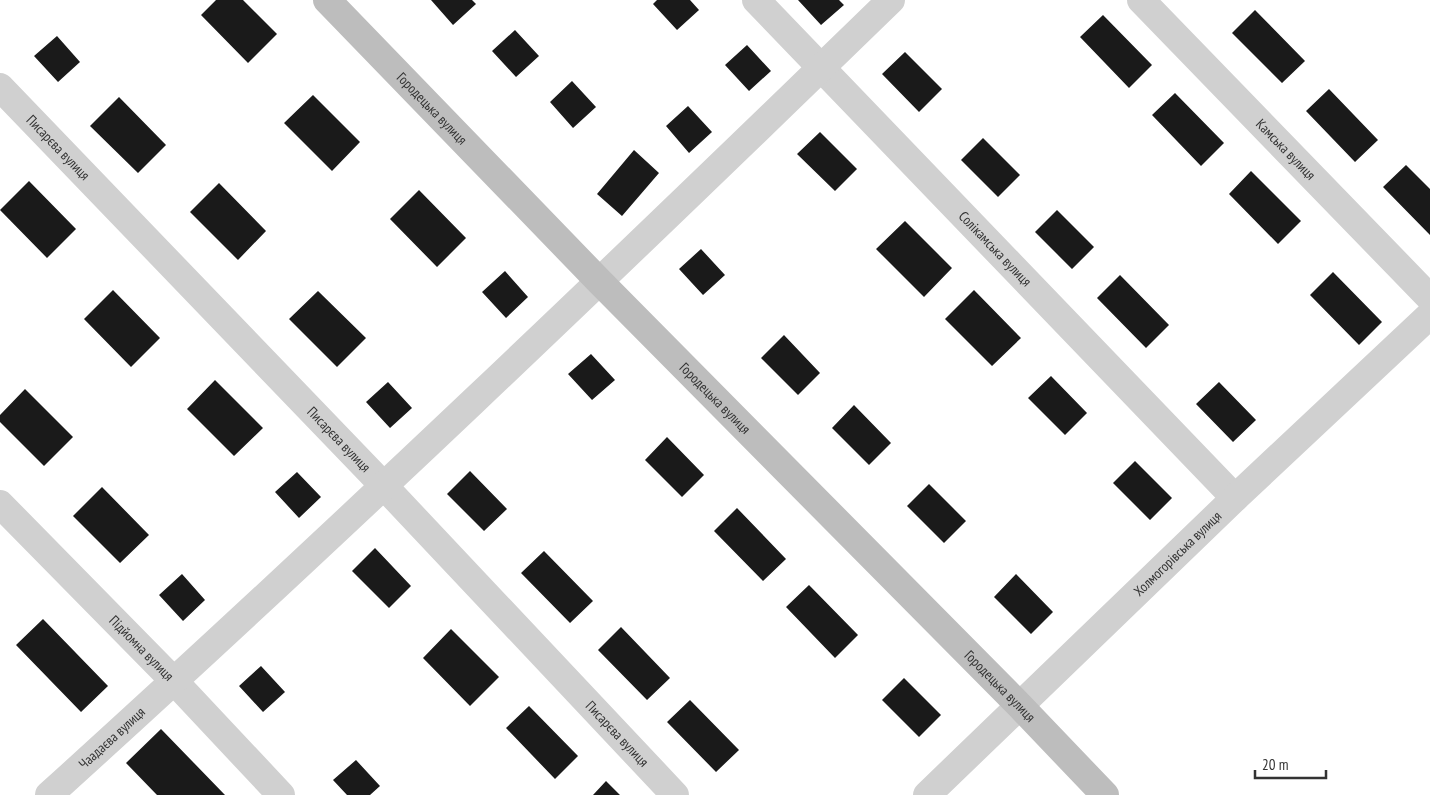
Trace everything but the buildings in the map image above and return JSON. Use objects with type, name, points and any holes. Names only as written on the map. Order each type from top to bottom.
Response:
[{"type":"main road","name":"Городецька вулиця","points":[[327,0],[599,281],[1020,706],[1105,795]]},
{"type":"street","name":"Солікамська вулиця","points":[[756,0],[1235,498]]},
{"type":"street","name":"Чаадаєва вулиця","points":[[49,795],[383,486],[892,0]]},
{"type":"street","name":"Камська вулиця","points":[[1141,0],[1430,298]]},
{"type":"street","name":"Писарєва вулиця","points":[[0,87],[383,486],[675,795]]},
{"type":"street","name":"Холмогорівська вулиця","points":[[928,795],[1235,498],[1430,315]]},
{"type":"street","name":"Підйомна вулиця","points":[[0,504],[174,681],[281,795]]}]
